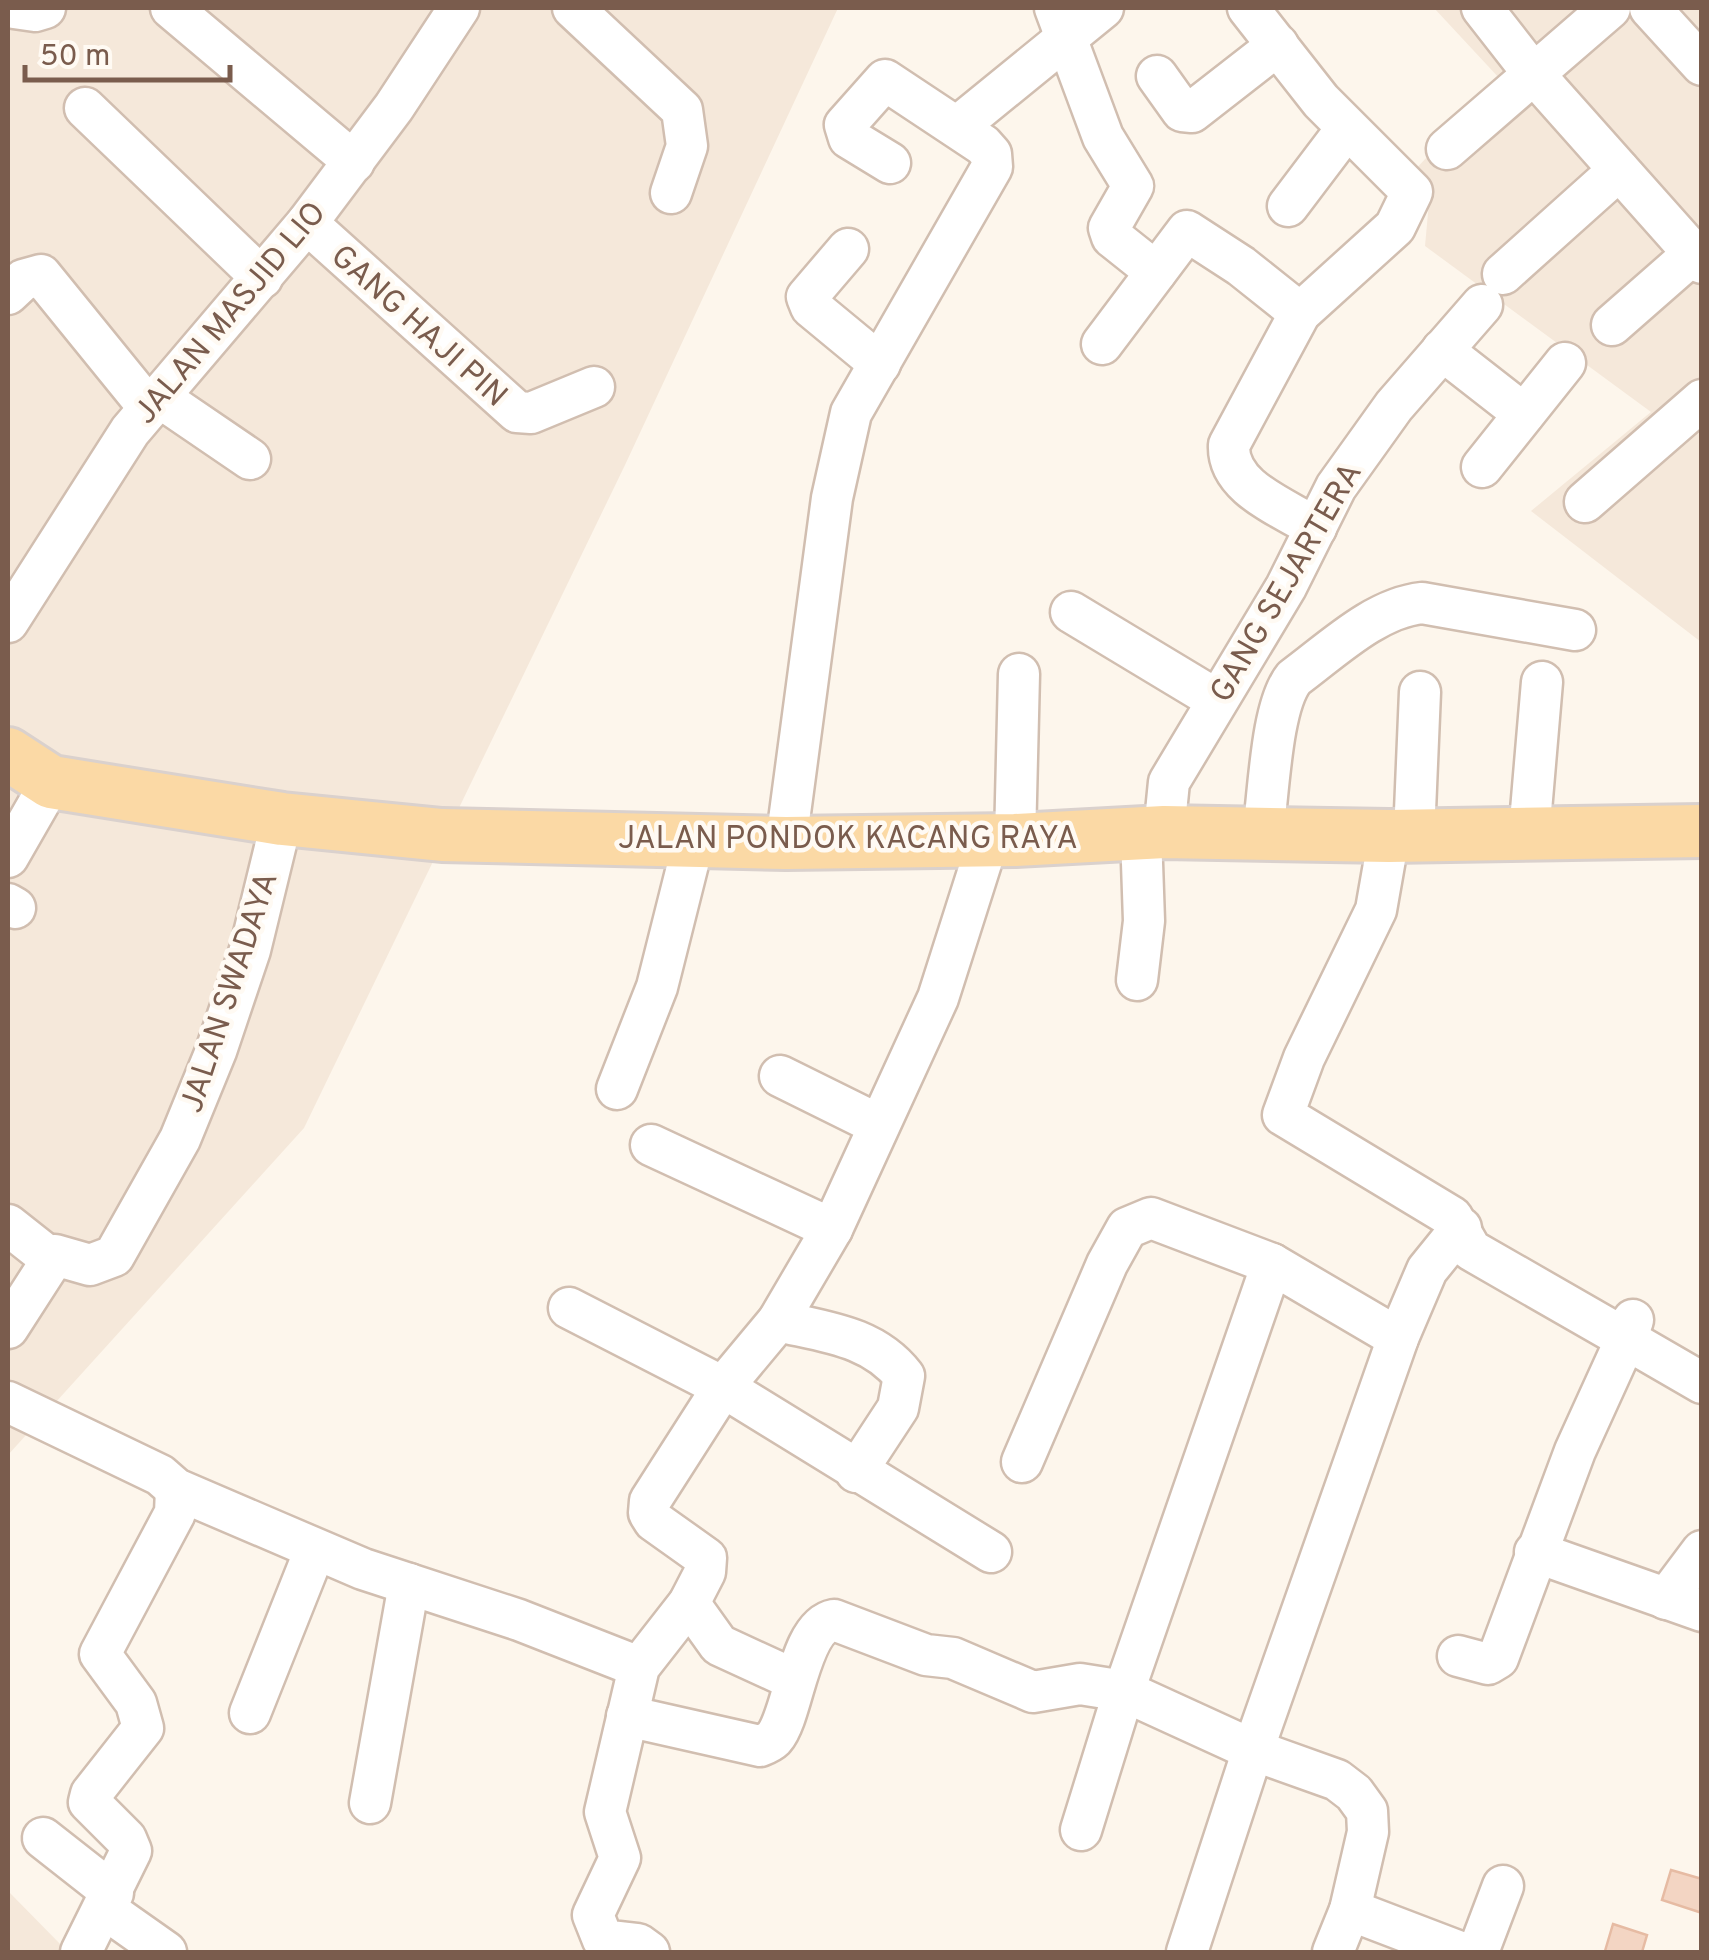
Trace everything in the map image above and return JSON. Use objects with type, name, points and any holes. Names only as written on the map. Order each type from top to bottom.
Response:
[{"type":"main road","name":"JALAN PONDOK KACANG RAYA","points":[[8,754],[51,782],[282,820],[442,836],[786,844],[1002,841],[1152,833],[1702,831]]},
{"type":"street","points":[[14,8],[45,8]]},
{"type":"street","points":[[171,8],[354,162]]},
{"type":"street","name":"JALAN MASJID LIO","points":[[8,622],[50,550],[154,403],[262,278],[354,162],[459,8]]},
{"type":"street","points":[[573,8],[682,110],[687,146],[671,192]]},
{"type":"street","points":[[958,127],[1061,23],[1104,8]]},
{"type":"street","points":[[1248,8],[1347,128],[1409,186],[1411,198],[1395,227],[1300,313],[1230,445],[1228,464],[1238,478],[1316,528]]},
{"type":"street","points":[[1482,8],[1532,72],[1697,258],[1612,325]]},
{"type":"street","points":[[1447,149],[1610,8]]},
{"type":"street","points":[[1650,8],[1702,65]]},
{"type":"street","points":[[1061,23],[1103,137],[1133,186],[1109,228],[1112,237],[1156,272]]},
{"type":"street","points":[[1158,76],[1182,112],[1192,112],[1278,45]]},
{"type":"street","points":[[786,844],[832,498],[851,412],[992,167],[991,154],[958,127],[885,80],[845,125],[849,138],[890,163]]},
{"type":"street","points":[[85,108],[262,278]]},
{"type":"street","points":[[1288,206],[1347,128]]},
{"type":"street","name":"GANG SEJARTERA","points":[[1137,980],[1152,833],[1170,782],[1286,587],[1345,474],[1493,290],[1619,170]]},
{"type":"street","name":"GANG HAJI PIN","points":[[306,223],[517,412],[532,413],[594,387]]},
{"type":"street","points":[[1102,344],[1180,236],[1187,232],[1196,234],[1300,313]]},
{"type":"street","points":[[848,248],[807,297],[811,307],[880,364]]},
{"type":"street","points":[[8,294],[23,280],[41,276],[154,403],[250,459]]},
{"type":"street","points":[[1442,350],[1524,414]]},
{"type":"street","points":[[1482,467],[1564,363]]},
{"type":"street","points":[[1585,502],[1702,400]]},
{"type":"street","points":[[1264,832],[1277,707],[1283,691],[1294,678],[1378,618],[1400,605],[1422,603],[1575,630]]},
{"type":"street","points":[[1071,612],[1217,700]]},
{"type":"street","points":[[649,1952],[638,1944],[604,1940],[594,1915],[620,1858],[606,1812],[639,1667],[689,1604],[705,1572],[706,1558],[654,1521],[648,1513],[650,1501],[723,1387],[778,1321],[832,1229],[938,998],[1002,841],[1019,674]]},
{"type":"street","points":[[1529,834],[1542,682]]},
{"type":"street","points":[[1420,692],[1402,835],[1376,910],[1304,1058],[1283,1115],[1452,1217],[1471,1250],[1630,1330],[1702,1383]]},
{"type":"street","points":[[8,857],[51,782]]},
{"type":"street","name":"JALAN SWADAYA","points":[[51,1259],[60,1254],[90,1265],[104,1263],[114,1256],[180,1139],[250,950],[282,820]]},
{"type":"street","points":[[618,1088],[657,987],[694,840]]},
{"type":"street","points":[[780,1076],[879,1126]]},
{"type":"street","points":[[651,1144],[832,1229]]},
{"type":"street","points":[[1022,1462],[1127,1228],[1152,1218],[1272,1264],[1398,1338]]},
{"type":"street","points":[[8,1225],[51,1259],[8,1328]]},
{"type":"street","points":[[1187,1952],[1252,1750],[1398,1338],[1427,1270],[1461,1228]]},
{"type":"street","points":[[1081,1830],[1124,1692],[1272,1264]]},
{"type":"street","points":[[569,1308],[723,1387],[991,1552]]},
{"type":"street","points":[[778,1321],[858,1340],[892,1362],[904,1376],[898,1408],[856,1472]]},
{"type":"street","points":[[1458,1656],[1488,1664],[1498,1658],[1535,1552],[1630,1330]]},
{"type":"street","points":[[8,1402],[160,1475],[176,1489],[242,1514],[315,1550],[639,1667]]},
{"type":"street","points":[[81,1952],[131,1851],[126,1839],[89,1802],[143,1728],[136,1704],[100,1654],[175,1513],[176,1489]]},
{"type":"street","points":[[250,1713],[315,1550]]},
{"type":"street","points":[[1535,1552],[1684,1605],[1702,1552]]},
{"type":"street","points":[[370,1803],[409,1584]]},
{"type":"street","points":[[689,1604],[719,1646],[795,1680]]},
{"type":"street","points":[[627,1716],[760,1746],[775,1738],[795,1680],[820,1627],[834,1620],[926,1655],[953,1658],[1033,1692],[1080,1684],[1124,1692],[1252,1750],[1337,1780],[1354,1792],[1366,1810],[1368,1832],[1350,1910],[1332,1952]]},
{"type":"street","points":[[43,1838],[166,1952]]},
{"type":"street","points":[[1478,1952],[1504,1886]]},
{"type":"street","points":[[1350,1910],[1460,1952]]},
{"type":"shaded area","points":[[8,8],[838,8],[625,465],[304,1128],[8,1455]]},
{"type":"shaded area","points":[[1434,8],[1701,8],[1701,642],[1531,511],[1651,412],[1425,246],[1430,191],[1413,172],[1500,79]]},
{"type":"shaded area","points":[[8,1891],[63,1947],[59,1952],[8,1952]]},
{"type":"building","points":[[1671,1870],[1702,1879],[1702,1913],[1662,1900]]},
{"type":"building","points":[[1613,1924],[1647,1935],[1642,1952],[1605,1951]]}]
